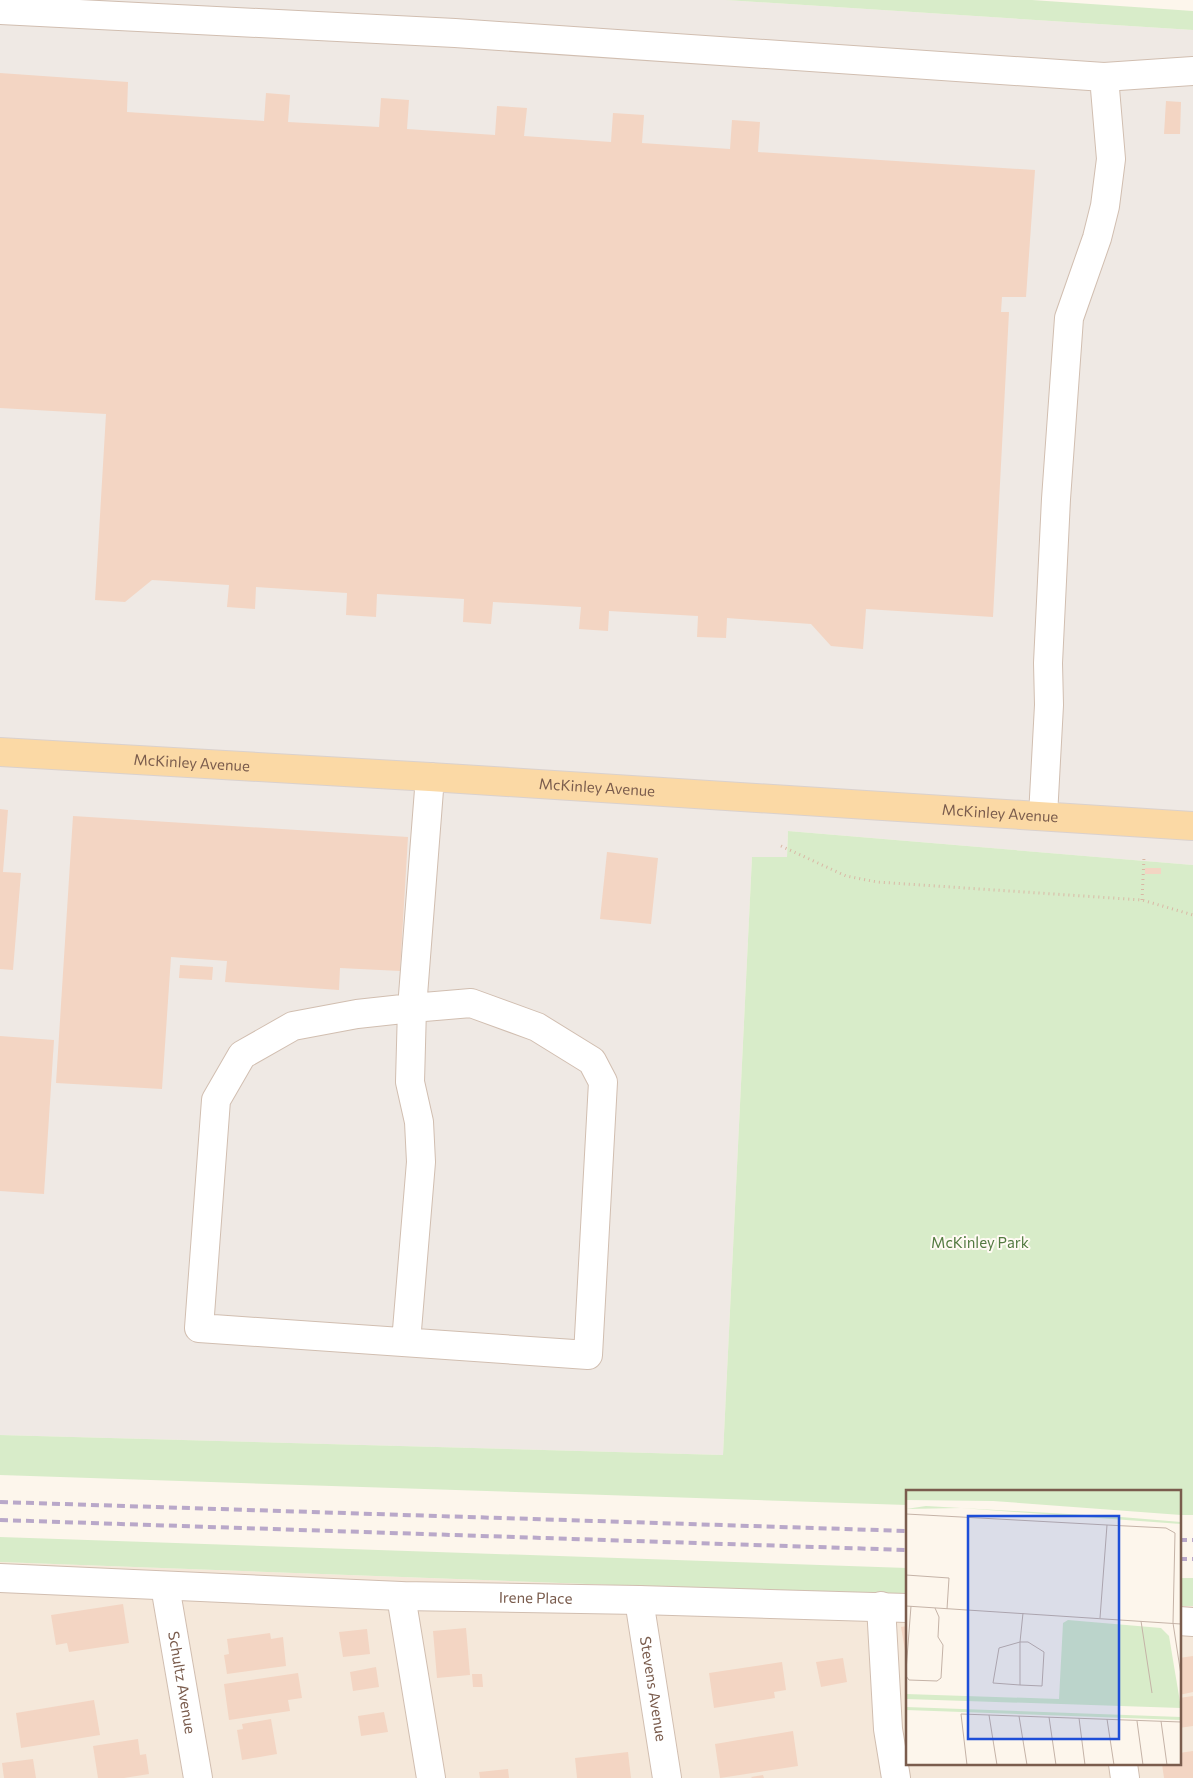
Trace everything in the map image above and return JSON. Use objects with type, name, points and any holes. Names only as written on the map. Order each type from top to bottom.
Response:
[{"type":"main road","name":"McKinley Avenue","points":[[0,752],[430,777],[1193,826]]},
{"type":"street","points":[[0,10],[455,33],[1104,76],[1193,71]]},
{"type":"street","points":[[1044,816],[1049,705],[1048,663],[1069,318],[1097,238],[1105,206],[1111,160],[1104,76]]},
{"type":"street","points":[[406,1342],[421,1162],[419,1122],[410,1082],[412,1008],[430,777]]},
{"type":"street","points":[[471,1003],[537,1028],[592,1061],[602,1082],[588,1355],[199,1328],[216,1100],[242,1055],[293,1026],[357,1014],[412,1008],[471,1003]]},
{"type":"street","name":"Irene Place","points":[[0,1578],[400,1596],[894,1607]]},
{"type":"street","name":"Schultz Avenue","points":[[165,1586],[198,1778]]},
{"type":"street","points":[[400,1596],[431,1778]]},
{"type":"street","name":"Stevens Avenue","points":[[639,1600],[667,1778]]},
{"type":"street","points":[[894,1607],[888,1729],[896,1778]]},
{"type":"street","points":[[1180,1621],[1193,1622]]},
{"type":"path","points":[[781,846],[846,876],[877,882],[1142,900],[1193,915]]},
{"type":"path","points":[[1142,900],[1144,857]]},
{"type":"shaded area","points":[[0,0],[726,0],[1193,30],[1193,865],[788,831],[787,857],[752,857],[723,1455],[0,1435]]},
{"type":"shaded area","points":[[0,1562],[906,1596],[906,1766],[1180,1766],[1180,1606],[1193,1606],[1193,1778],[0,1778]]},
{"type":"green space","points":[[726,0],[1032,0],[1193,11],[1193,30]]},
{"type":"green space","name":"McKinley Park","points":[[788,831],[1193,865],[1193,1515],[1180,1515],[1180,1490],[906,1490],[906,1505],[0,1475],[0,1435],[723,1455],[752,857],[787,857]]},
{"type":"green space","points":[[0,1537],[906,1568],[906,1596],[0,1562]]},
{"type":"green space","points":[[1180,1578],[1193,1578],[1193,1606],[1180,1606]]},
{"type":"building","points":[[0,73],[128,82],[127,112],[264,121],[266,93],[290,95],[288,122],[379,127],[381,98],[409,100],[407,129],[495,135],[497,106],[527,108],[524,136],[611,142],[613,113],[644,115],[642,143],[730,149],[732,120],[760,122],[758,152],[1035,170],[1026,297],[1002,297],[1001,312],[1009,312],[993,617],[866,609],[863,649],[831,646],[811,624],[727,618],[726,638],[697,637],[698,616],[609,611],[608,631],[579,629],[581,607],[493,602],[491,624],[463,622],[464,599],[377,594],[376,617],[346,615],[347,593],[256,587],[255,609],[227,607],[229,585],[152,580],[125,602],[95,600],[106,414],[0,408]]},
{"type":"building","points":[[1166,101],[1181,102],[1180,134],[1164,134]]},
{"type":"building","points":[[0,809],[8,810],[3,872],[21,873],[13,970],[0,969]]},
{"type":"building","points":[[73,816],[408,837],[400,971],[340,968],[339,990],[225,982],[227,961],[171,957],[162,1089],[56,1083]]},
{"type":"building","points":[[607,852],[658,858],[651,924],[600,919]]},
{"type":"building","points":[[1145,868],[1161,868],[1161,874],[1145,874]]},
{"type":"building","points":[[180,965],[213,967],[212,980],[179,978]]},
{"type":"building","points":[[0,1036],[54,1040],[44,1194],[0,1191]]},
{"type":"building","points":[[123,1604],[129,1643],[69,1652],[67,1643],[56,1645],[51,1615]]},
{"type":"building","points":[[906,1626],[906,1656],[901,1627]]},
{"type":"building","points":[[466,1628],[470,1675],[437,1678],[433,1631]]},
{"type":"building","points":[[367,1629],[370,1654],[343,1657],[339,1632]]},
{"type":"building","points":[[270,1633],[271,1639],[283,1637],[286,1666],[227,1674],[224,1655],[229,1654],[227,1639]]},
{"type":"building","points":[[1193,1656],[1193,1692],[1180,1695],[1180,1658]]},
{"type":"building","points":[[843,1658],[847,1682],[821,1687],[816,1662]]},
{"type":"building","points":[[782,1662],[786,1690],[774,1692],[775,1698],[714,1708],[709,1673]]},
{"type":"building","points":[[376,1667],[379,1687],[353,1691],[350,1672]]},
{"type":"building","points":[[298,1673],[302,1698],[288,1700],[290,1711],[229,1720],[224,1684]]},
{"type":"building","points":[[472,1674],[482,1674],[483,1687],[473,1687]]},
{"type":"building","points":[[1193,1696],[1193,1726],[1180,1728],[1180,1698]]},
{"type":"building","points":[[94,1700],[100,1735],[21,1748],[16,1713]]},
{"type":"building","points":[[384,1712],[388,1732],[361,1736],[358,1716]]},
{"type":"building","points":[[271,1719],[277,1754],[242,1760],[237,1730],[243,1729],[242,1724]]},
{"type":"building","points":[[793,1731],[798,1766],[720,1778],[715,1744]]},
{"type":"building","points":[[138,1739],[140,1755],[146,1754],[149,1774],[124,1778],[98,1778],[93,1746]]},
{"type":"building","points":[[1193,1751],[1193,1778],[1164,1778],[1162,1766],[1180,1766],[1180,1753]]},
{"type":"building","points":[[628,1752],[631,1778],[577,1778],[575,1758]]},
{"type":"building","points":[[33,1759],[36,1778],[4,1778],[2,1763]]},
{"type":"building","points":[[508,1769],[509,1778],[480,1778],[479,1772]]},
{"type":"building","points":[[763,1775],[764,1778],[751,1777]]},
{"type":"railway","points":[[0,1502],[906,1531]]},
{"type":"railway","points":[[0,1520],[906,1550]]},
{"type":"railway","points":[[1180,1540],[1193,1540]]},
{"type":"railway","points":[[1180,1559],[1193,1559]]}]
